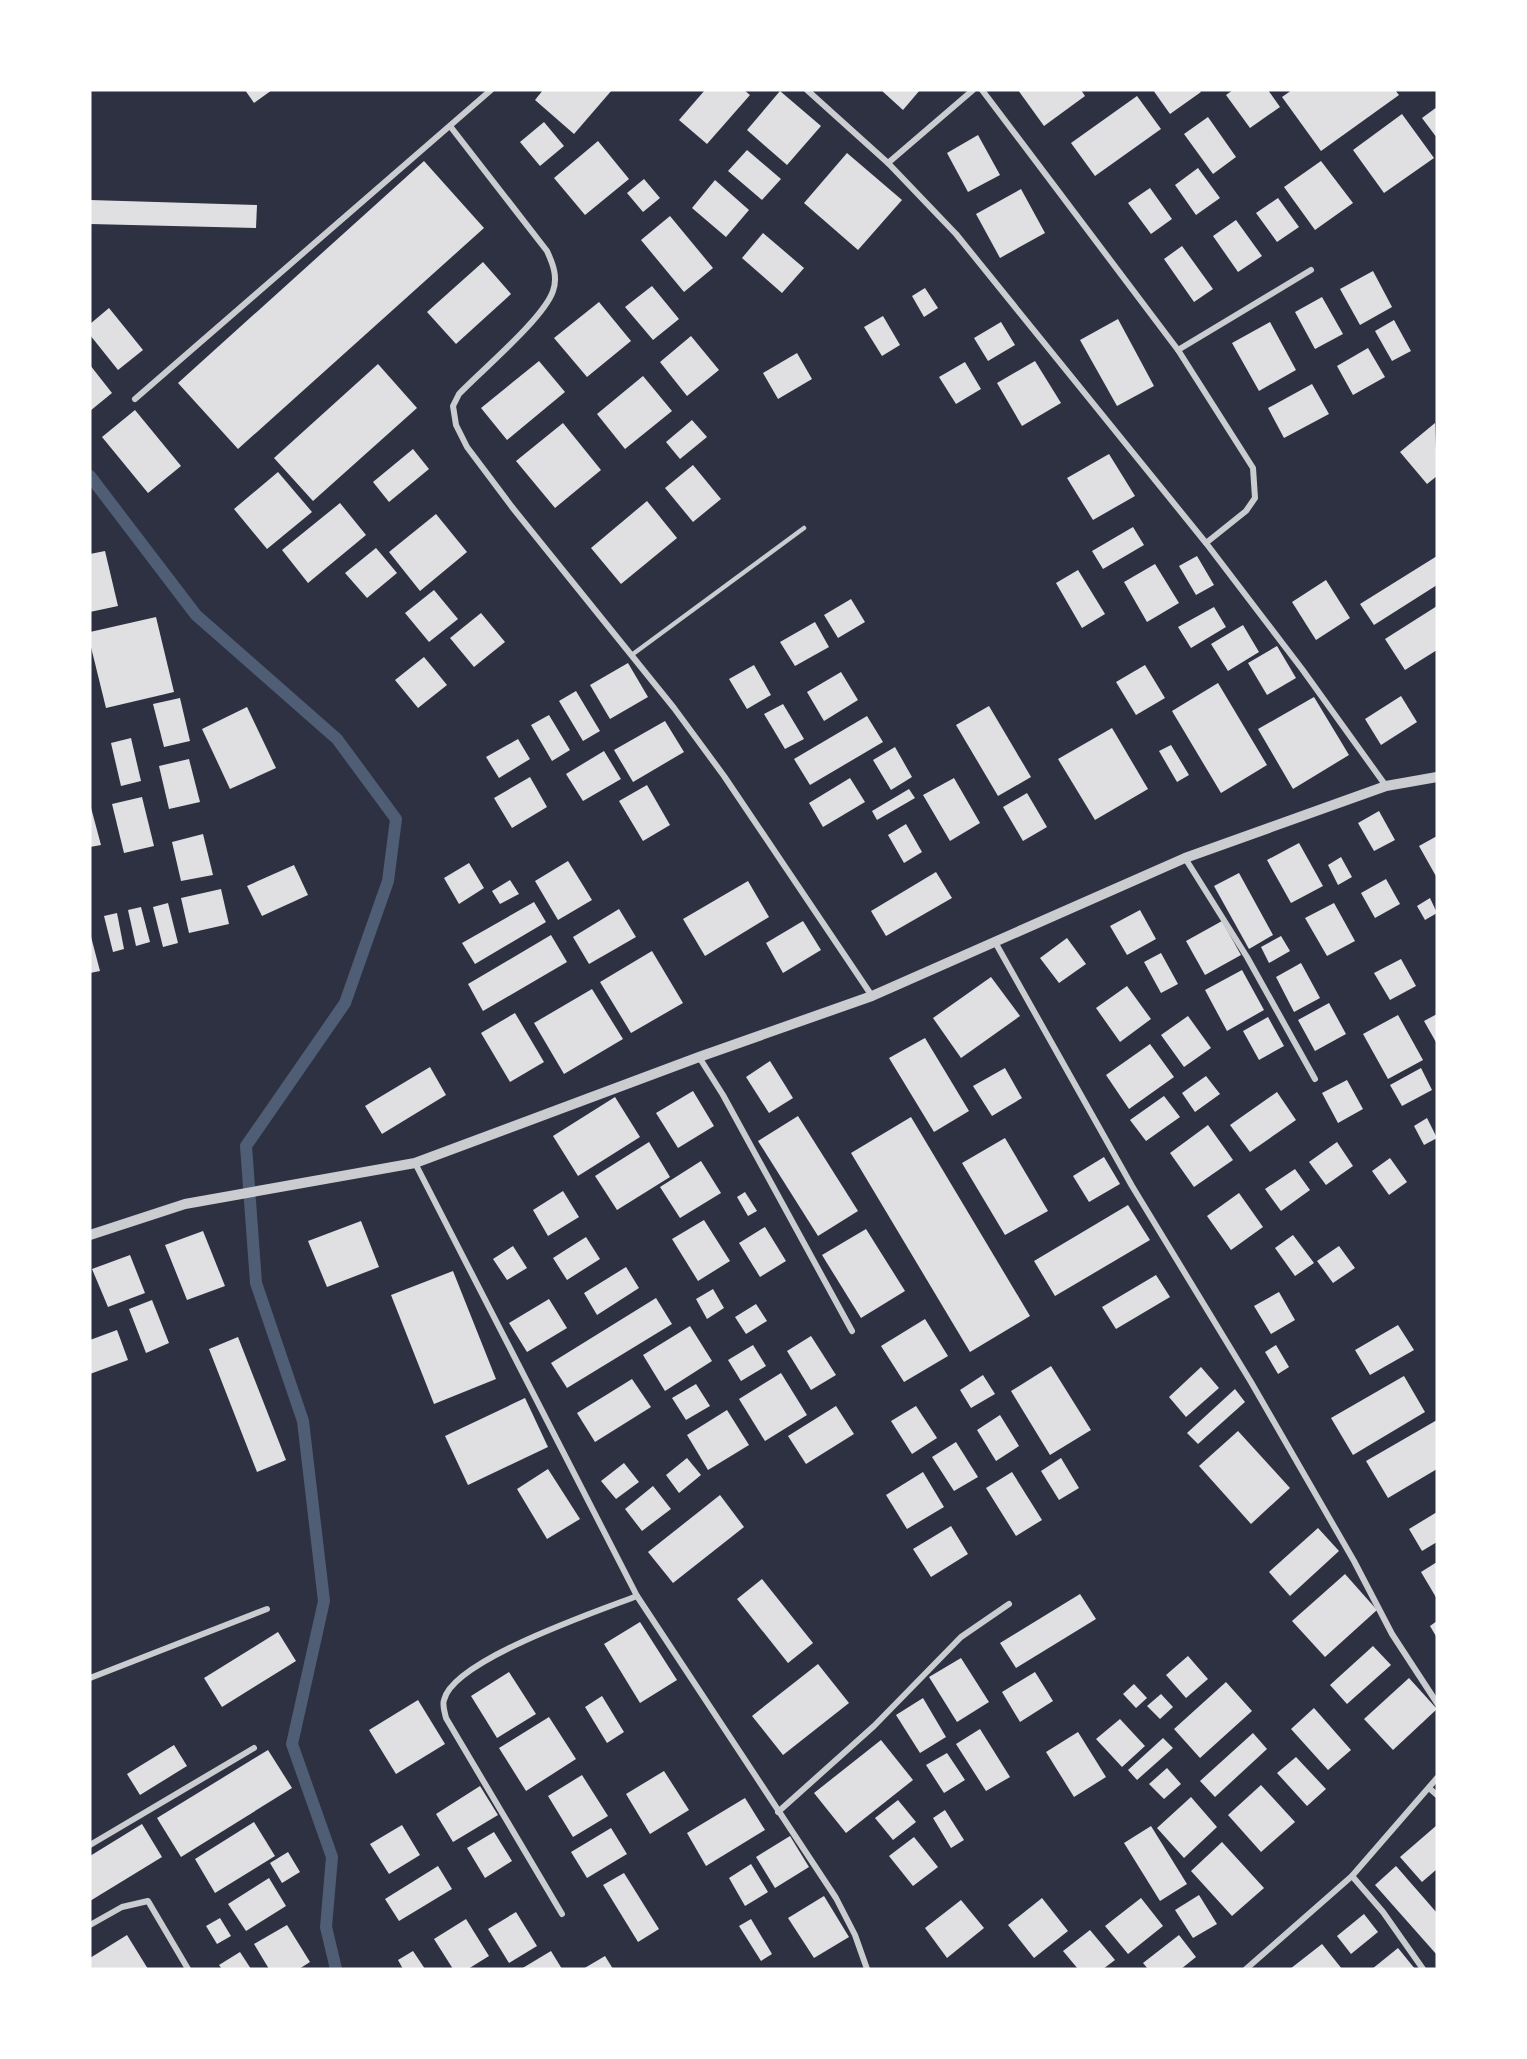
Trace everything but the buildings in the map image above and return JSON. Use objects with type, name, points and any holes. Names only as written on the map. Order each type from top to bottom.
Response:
[{"type":"street","points":[[135,399],[491,90]]},
{"type":"street","points":[[807,90],[888,163],[956,234],[1206,543],[1302,669],[1386,786]]},
{"type":"street","points":[[888,163],[973,90]]},
{"type":"street","points":[[982,90],[1178,350],[1246,453],[1256,481],[1255,498],[1246,511],[1206,543]]},
{"type":"street","points":[[450,126],[547,251],[555,269],[553,291],[540,313],[459,394],[453,406],[456,425],[467,447],[512,507],[633,654],[723,776],[872,996]]},
{"type":"street","points":[[1178,350],[1311,270]]},
{"type":"street","points":[[90,1235],[185,1203],[415,1163],[699,1057],[872,996],[1185,858],[1386,786],[1437,777]]},
{"type":"street","points":[[1185,858],[1247,957],[1315,1079]]},
{"type":"street","points":[[995,942],[1132,1186],[1251,1382],[1354,1561],[1392,1634],[1437,1703]]},
{"type":"street","points":[[699,1057],[723,1095],[852,1331]]},
{"type":"street","points":[[415,1163],[637,1596],[836,1898],[855,1935],[867,1969]]},
{"type":"street","points":[[562,1914],[446,1718],[443,1701],[451,1685],[462,1674],[512,1646],[637,1596]]},
{"type":"street","points":[[778,1812],[874,1726],[961,1637],[1009,1604]]},
{"type":"street","points":[[90,1678],[267,1609]]},
{"type":"street","points":[[90,1845],[254,1748]]},
{"type":"street","points":[[1246,1969],[1352,1876],[1437,1778]]},
{"type":"street","points":[[1429,1788],[1437,1795]]},
{"type":"street","points":[[1352,1876],[1383,1912],[1423,1969]]},
{"type":"street","points":[[90,1926],[122,1907],[148,1901],[188,1969]]},
{"type":"lane","points":[[633,654],[804,528]]},
{"type":"waterway","points":[[90,476],[196,615],[337,739],[396,819],[388,881],[345,1003],[246,1146],[256,1283],[303,1421],[324,1601],[292,1744],[332,1857],[326,1927],[336,1969]]}]
